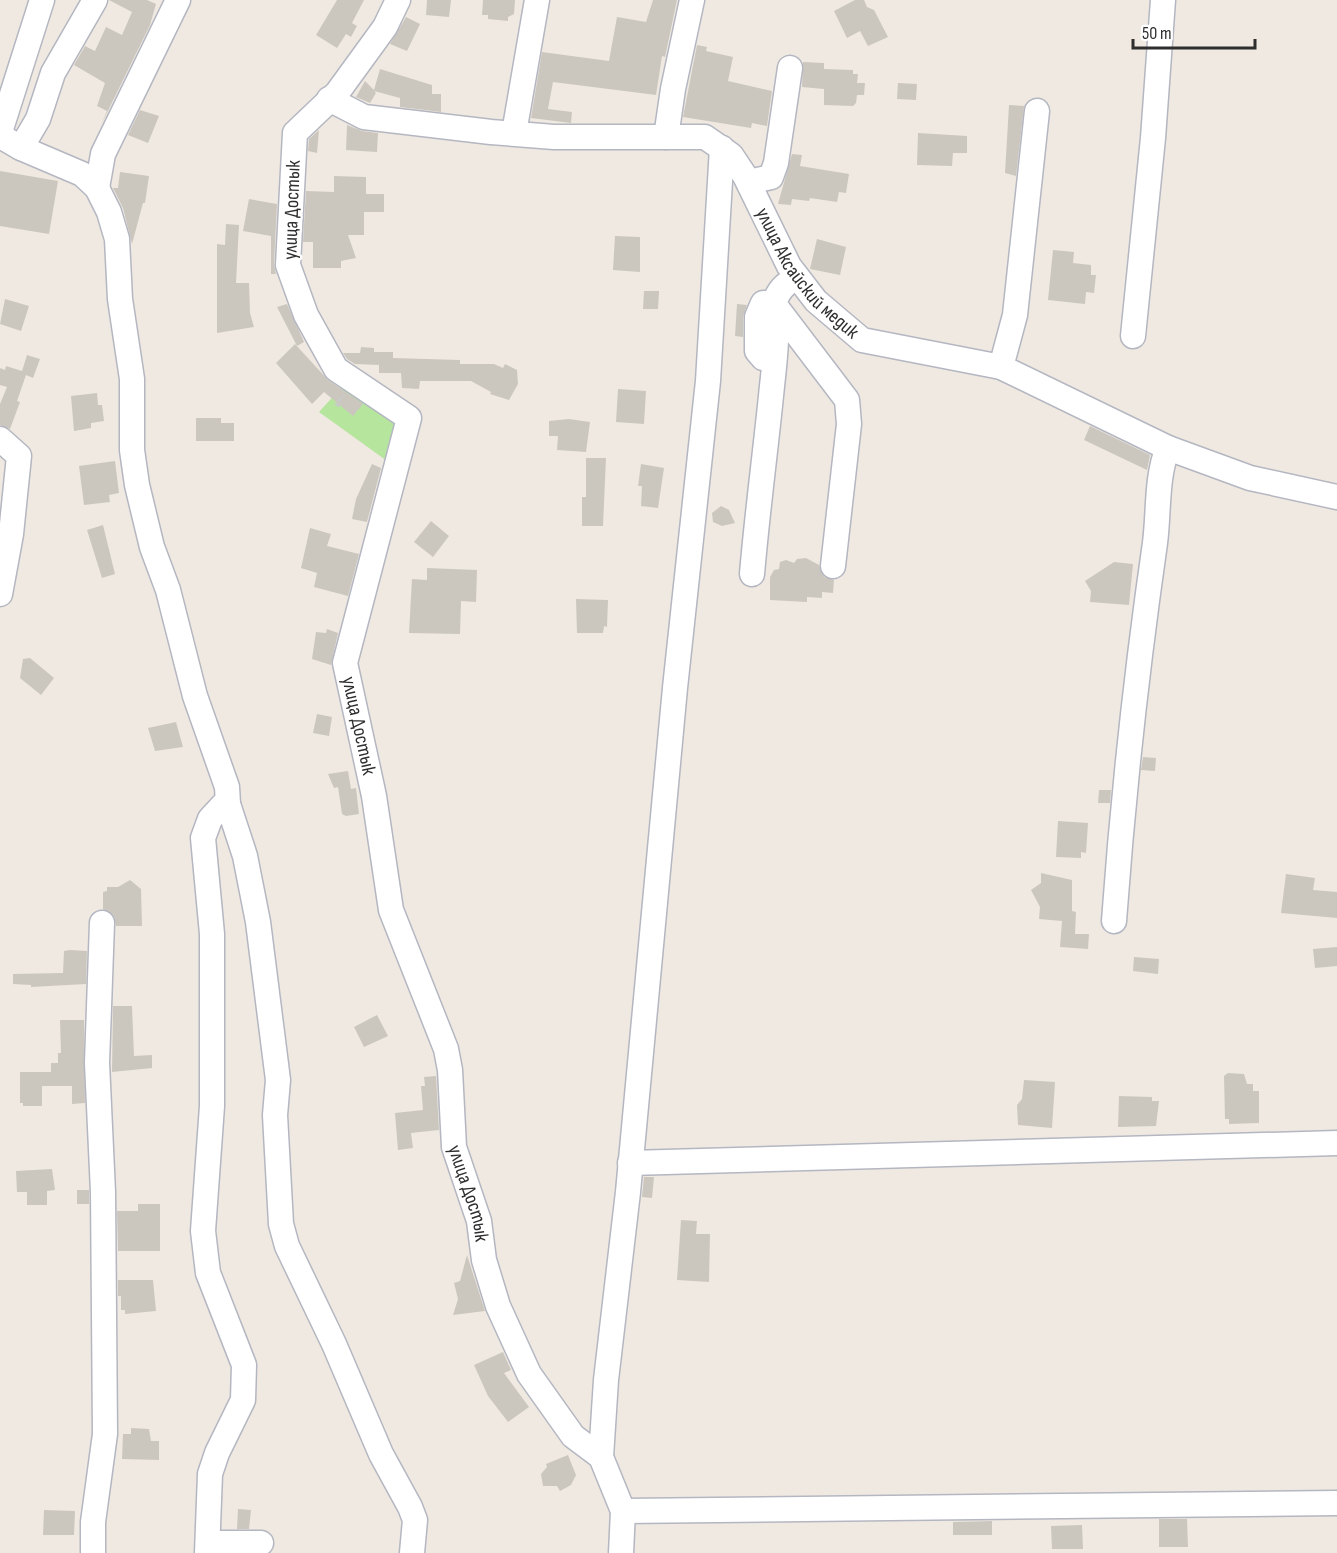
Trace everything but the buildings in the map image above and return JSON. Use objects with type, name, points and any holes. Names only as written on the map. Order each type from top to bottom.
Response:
[{"type":"street","points":[[42,0],[0,134],[21,148],[90,181],[109,212],[117,239],[120,299],[132,379],[132,450],[136,485],[152,547],[168,590],[195,696],[227,787],[228,804],[245,856],[258,922],[278,1080],[276,1126],[281,1224],[287,1246],[334,1344],[381,1454],[410,1507],[415,1520],[412,1553]]},
{"type":"street","points":[[21,148],[38,118],[58,62],[95,0]]},
{"type":"street","points":[[90,181],[91,170],[103,154],[178,0]]},
{"type":"street","name":"улица Достык","points":[[398,0],[385,27],[337,93],[295,133],[288,265],[306,315],[336,369],[359,391],[409,418],[345,663],[375,796],[391,910],[409,959],[429,1000],[446,1049],[450,1070],[454,1147],[479,1221],[484,1260],[498,1306],[529,1374],[573,1436],[601,1456]]},
{"type":"street","points":[[514,133],[537,0]]},
{"type":"street","points":[[666,137],[692,0]]},
{"type":"street","points":[[1133,336],[1153,138],[1163,0]]},
{"type":"street","points":[[749,182],[771,177],[776,164],[790,68]]},
{"type":"street","name":"улица Аксайский медик","points":[[329,99],[364,117],[514,133],[554,137],[705,137],[731,155],[749,182],[797,277],[816,301],[862,340],[1001,367],[1168,448],[1250,478],[1337,497]]},
{"type":"street","points":[[1001,367],[1015,315],[1037,111]]},
{"type":"street","points":[[621,1553],[623,1512],[601,1456],[606,1380],[630,1163],[708,381],[722,148]]},
{"type":"street","points":[[752,574],[777,323],[774,304],[784,284],[797,277]]},
{"type":"street","points":[[774,304],[847,400],[849,424],[833,566]]},
{"type":"street","points":[[0,438],[19,456],[11,534],[0,594]]},
{"type":"street","points":[[1114,921],[1135,701],[1163,461],[1168,448]]},
{"type":"street","points":[[228,804],[223,805],[210,819],[203,838],[212,934],[213,1032],[212,1106],[205,1184],[203,1250],[208,1273],[244,1365],[243,1400],[217,1453],[210,1474],[208,1548],[261,1543]]},
{"type":"street","points":[[93,1553],[93,1521],[105,1434],[103,1192],[97,1063],[102,923]]},
{"type":"street","points":[[630,1163],[1337,1143]]},
{"type":"street","points":[[623,1512],[1337,1503]]},
{"type":"green space","points":[[349,379],[408,419],[394,466],[319,412]]}]
